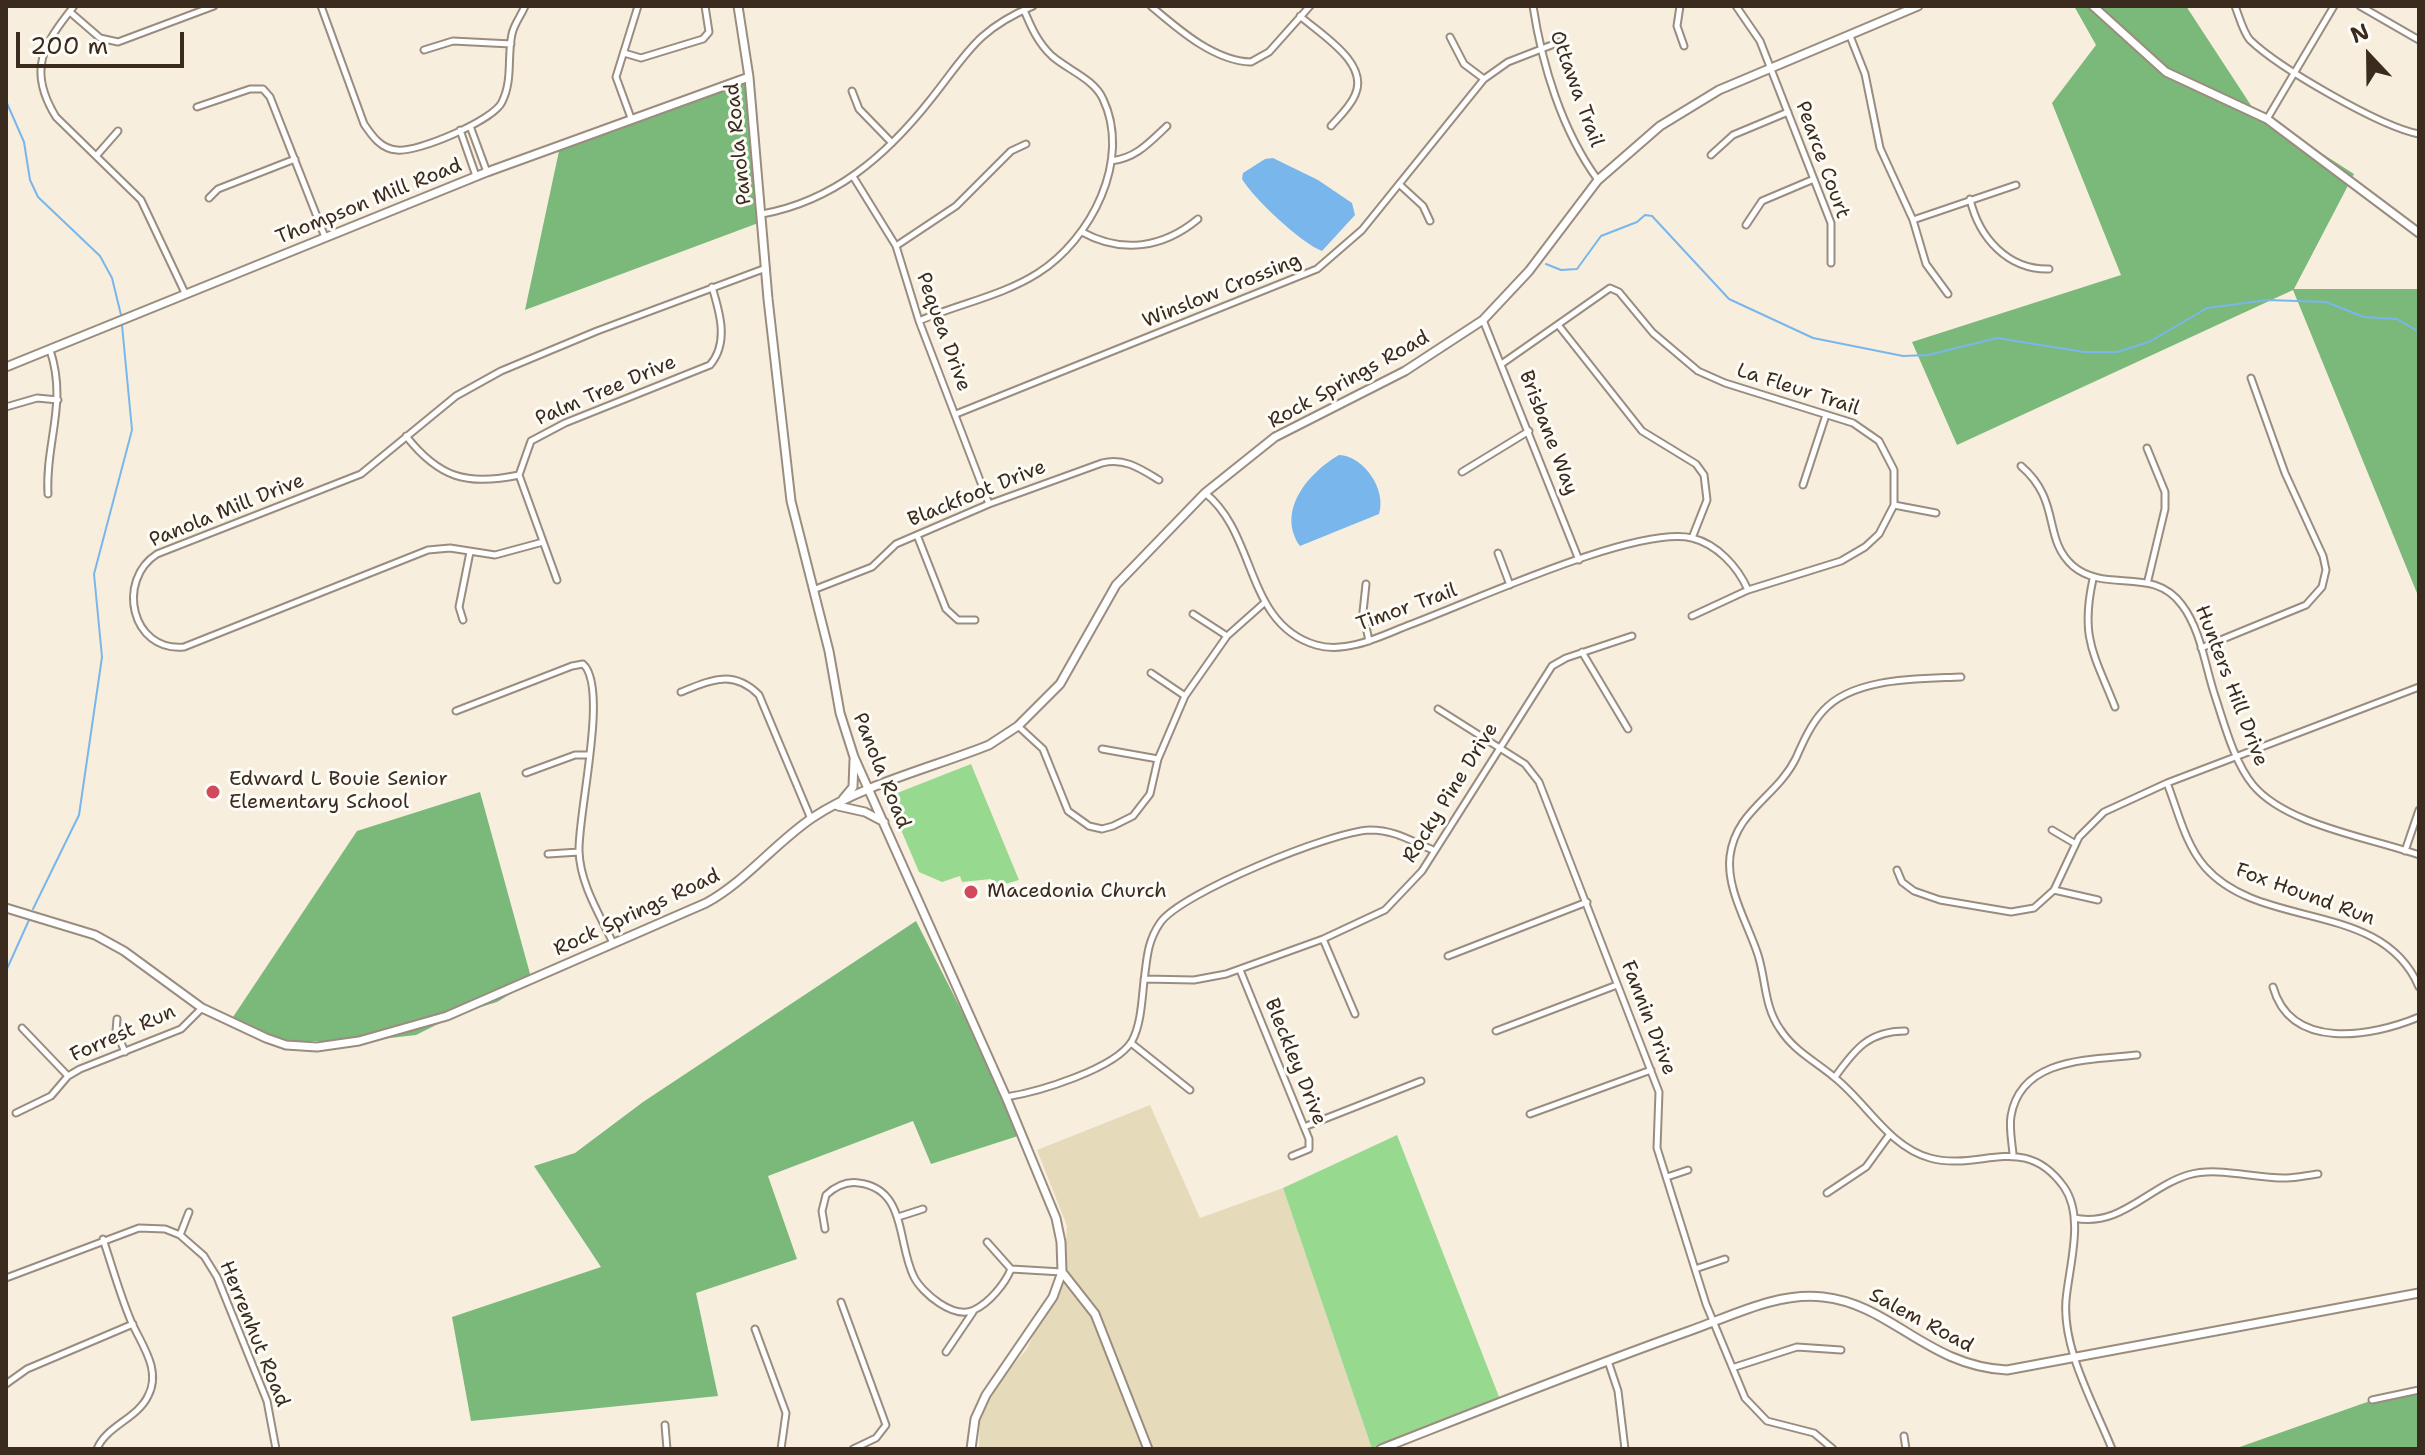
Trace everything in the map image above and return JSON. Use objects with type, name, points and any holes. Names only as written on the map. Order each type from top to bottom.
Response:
[{"type":"street","points":[[74,6],[47,42],[42,56],[42,87],[56,117],[141,200],[185,293]]},
{"type":"street","points":[[70,12],[100,38],[118,42],[214,6]]},
{"type":"street","points":[[321,6],[354,103],[374,139],[388,148],[408,150],[470,126],[490,116],[502,104],[509,84],[511,44],[525,6]]},
{"type":"street","points":[[631,118],[616,77],[638,6]]},
{"type":"street","points":[[624,53],[641,58],[703,39],[709,32],[705,6]]},
{"type":"street","name":"Panola Road","points":[[738,6],[749,77],[791,501],[840,713],[854,757],[1006,1097],[1056,1218],[1061,1242],[1062,1272],[1056,1288],[1044,1315],[986,1395],[975,1419],[971,1449]]},
{"type":"street","points":[[762,214],[803,204],[854,178],[892,143],[930,101],[976,38],[1000,21],[1033,6]]},
{"type":"street","points":[[1151,6],[1191,37],[1239,62],[1251,62],[1269,52],[1310,6]]},
{"type":"street","name":"Ottawa Trail","points":[[1533,6],[1540,49],[1573,135],[1598,180]]},
{"type":"street","points":[[1680,6],[1677,26],[1684,46]]},
{"type":"street","name":"Pearce Court","points":[[1736,6],[1760,41],[1831,223],[1831,263]]},
{"type":"street","name":"Rock Springs Road","points":[[6,908],[95,935],[124,951],[202,1008],[286,1045],[317,1047],[359,1041],[447,1016],[728,890],[811,819],[871,790],[989,745],[1018,726],[1060,684],[1116,585],[1205,493],[1295,425],[1405,371],[1483,320],[1529,271],[1598,180],[1660,126],[1696,103],[1918,6]]},
{"type":"street","points":[[2093,6],[2166,72],[2267,119],[2419,233]]},
{"type":"street","points":[[2235,6],[2248,38],[2295,71],[2390,125],[2419,134]]},
{"type":"street","points":[[2267,119],[2334,6]]},
{"type":"street","points":[[2360,6],[2419,40]]},
{"type":"street","points":[[919,321],[1010,288],[1040,272],[1082,232],[1106,187],[1111,161],[1110,118],[1102,95],[1051,55],[1033,32],[1024,10]]},
{"type":"street","points":[[1300,16],[1344,55],[1357,76],[1359,85],[1354,99],[1331,126]]},
{"type":"street","points":[[1850,36],[1865,74],[1880,148],[1913,220],[1926,264],[1948,294]]},
{"type":"street","points":[[1450,37],[1464,64],[1484,79]]},
{"type":"street","points":[[424,50],[453,41],[511,44]]},
{"type":"street","name":"Winslow Crossing","points":[[956,414],[1317,269],[1349,244],[1484,79],[1508,62],[1562,41]]},
{"type":"street","name":"Thompson Mill Road","points":[[6,367],[476,176],[749,77]]},
{"type":"street","points":[[197,107],[250,89],[263,89],[270,97],[325,237]]},
{"type":"street","points":[[852,91],[859,109],[892,143]]},
{"type":"street","points":[[1711,155],[1733,135],[1788,112]]},
{"type":"street","points":[[470,126],[487,172]]},
{"type":"street","points":[[1111,161],[1127,159],[1138,153],[1167,126]]},
{"type":"street","points":[[460,130],[476,176]]},
{"type":"street","points":[[97,155],[118,131]]},
{"type":"street","points":[[896,246],[956,206],[1011,151],[1026,144]]},
{"type":"street","points":[[209,198],[218,189],[295,159]]},
{"type":"street","name":"Pequea Drive","points":[[854,178],[896,246],[919,321],[989,504]]},
{"type":"street","points":[[1746,225],[1762,201],[1814,179]]},
{"type":"street","points":[[1399,184],[1423,206],[1430,221]]},
{"type":"street","points":[[1913,220],[2016,185]]},
{"type":"street","points":[[1970,199],[1983,232],[2014,264],[2028,270],[2049,269]]},
{"type":"street","points":[[1082,232],[1109,245],[1122,247],[1164,238],[1198,219]]},
{"type":"street","name":"Panola Mill Drive","points":[[543,542],[507,553],[450,548],[428,550],[184,647],[168,649],[155,644],[145,634],[139,623],[134,592],[137,573],[145,562],[361,474],[456,396],[501,371],[766,268]]},
{"type":"street","name":"Palm Tree Drive","points":[[519,475],[528,446],[539,435],[710,365],[720,354],[721,330],[712,287]]},
{"type":"street","name":"La Fleur Trail","points":[[1503,363],[1610,288],[1619,292],[1653,333],[1698,371],[1864,429],[1884,448],[1894,470],[1894,505]]},
{"type":"street","name":"Brisbane Way","points":[[1483,320],[1503,363],[1579,560]]},
{"type":"street","points":[[1559,326],[1642,431],[1696,464],[1704,475],[1707,500],[1692,538],[1729,560],[1748,590]]},
{"type":"street","points":[[48,494],[47,475],[59,381],[50,350]]},
{"type":"street","points":[[2201,648],[2306,605],[2318,594],[2325,579],[2323,556],[2285,473],[2251,378]]},
{"type":"street","points":[[6,407],[37,398],[58,400]]},
{"type":"street","points":[[1803,485],[1826,415]]},
{"type":"street","points":[[1462,472],[1529,431]]},
{"type":"street","points":[[406,436],[426,461],[440,471],[487,478],[519,475],[557,580]]},
{"type":"street","points":[[2021,466],[2046,496],[2062,553],[2072,565],[2093,579],[2148,580],[2165,509],[2165,492],[2147,448]]},
{"type":"street","name":"Blackfoot Drive","points":[[813,590],[872,567],[896,544],[989,504],[1112,460],[1135,465],[1159,480]]},
{"type":"street","points":[[1018,726],[1043,749],[1068,811],[1089,826],[1102,829],[1113,826],[1142,807],[1150,794],[1158,759],[1185,696],[1227,636],[1263,604],[1239,537],[1220,505],[1205,493]]},
{"type":"street","points":[[1692,616],[1748,590],[1851,556],[1879,534],[1894,505],[1936,513]]},
{"type":"street","points":[[917,535],[946,609],[958,620],[975,620]]},
{"type":"street","name":"Timor Trail","points":[[1263,604],[1310,643],[1343,647],[1369,641],[1579,560],[1658,536],[1692,538]]},
{"type":"street","points":[[463,620],[459,607],[470,552]]},
{"type":"street","points":[[1498,553],[1510,585]]},
{"type":"street","points":[[2093,579],[2085,618],[2089,640],[2115,707]]},
{"type":"street","name":"Hunters Hill Drive","points":[[2148,580],[2172,594],[2183,606],[2238,755],[2254,786],[2275,804],[2378,844],[2419,855]]},
{"type":"street","points":[[1366,584],[1363,612],[1369,641]]},
{"type":"street","points":[[1193,614],[1227,636]]},
{"type":"street","name":"Rocky Pine Drive","points":[[1144,979],[1194,980],[1240,970],[1323,939],[1385,910],[1415,880],[1552,666],[1582,652],[1632,636]]},
{"type":"street","points":[[1582,652],[1628,729]]},
{"type":"street","points":[[456,711],[583,664],[589,669],[595,699],[579,852],[585,882],[613,943]]},
{"type":"street","points":[[1151,673],[1185,696]]},
{"type":"street","points":[[681,692],[717,677],[741,680],[750,686],[759,695],[811,819]]},
{"type":"street","points":[[1961,677],[1868,687],[1824,708],[1778,784],[1740,823],[1730,873],[1759,958],[1768,1005],[1779,1028],[1796,1049],[1835,1077],[1890,1134],[1932,1159],[2013,1154],[2048,1169],[2068,1195],[2074,1218],[2066,1302],[2076,1358],[2112,1449]]},
{"type":"street","points":[[1897,870],[1902,882],[1914,891],[1940,900],[2011,912],[2034,908],[2054,890],[2074,843],[2104,812],[2167,783],[2419,687]]},
{"type":"street","name":"Fannin Drive","points":[[1438,709],[1525,764],[1539,782],[1651,1070],[1660,1101],[1657,1148],[1695,1269],[1745,1398],[1759,1415],[1777,1425],[1814,1433],[1833,1449]]},
{"type":"street","points":[[1102,749],[1158,759]]},
{"type":"street","points":[[526,773],[575,755],[588,755]]},
{"type":"street","points":[[835,806],[853,787],[854,757]]},
{"type":"street","name":"Fox Hound Run","points":[[2167,783],[2191,846],[2217,878],[2246,895],[2385,941],[2406,962],[2419,987]]},
{"type":"street","points":[[835,806],[865,812],[884,822]]},
{"type":"street","points":[[2405,851],[2419,810]]},
{"type":"street","points":[[2052,830],[2074,843]]},
{"type":"street","points":[[1006,1097],[1053,1084],[1111,1061],[1131,1043],[1146,954],[1163,919],[1204,891],[1352,832],[1395,833],[1433,850]]},
{"type":"street","points":[[548,854],[579,852]]},
{"type":"street","points":[[2054,890],[2098,900]]},
{"type":"street","points":[[1448,956],[1587,902]]},
{"type":"street","points":[[1323,939],[1355,1014]]},
{"type":"street","name":"Bleckley Drive","points":[[1240,970],[1304,1127],[1309,1149],[1292,1156]]},
{"type":"street","points":[[1496,1031],[1617,985]]},
{"type":"street","points":[[2273,987],[2278,1005],[2285,1013],[2315,1031],[2331,1036],[2385,1028],[2419,1017]]},
{"type":"street","name":"Forrest Run","points":[[16,1113],[51,1096],[68,1076],[181,1029],[202,1008]]},
{"type":"street","points":[[117,1019],[116,1031],[125,1052]]},
{"type":"street","points":[[22,1028],[68,1076]]},
{"type":"street","points":[[1835,1077],[1872,1036],[1905,1031]]},
{"type":"street","points":[[1131,1043],[1190,1090]]},
{"type":"street","points":[[2013,1154],[2011,1116],[2023,1088],[2035,1076],[2059,1063],[2137,1055]]},
{"type":"street","points":[[1530,1114],[1651,1070]]},
{"type":"street","points":[[1304,1127],[1421,1081]]},
{"type":"street","points":[[1827,1193],[1866,1167],[1890,1134]]},
{"type":"street","points":[[1667,1177],[1688,1170]]},
{"type":"street","points":[[2074,1218],[2084,1220],[2119,1214],[2167,1182],[2191,1174],[2290,1178],[2318,1174]]},
{"type":"street","points":[[825,1229],[822,1211],[826,1195],[845,1183],[866,1184],[880,1189],[888,1197],[898,1217],[912,1274],[921,1289],[947,1306],[974,1311]]},
{"type":"street","points":[[898,1217],[923,1209]]},
{"type":"street","points":[[6,1278],[103,1239],[148,1227],[180,1235],[189,1212]]},
{"type":"street","name":"Herrenhut Road","points":[[180,1235],[204,1256],[217,1277],[267,1401],[276,1449]]},
{"type":"street","points":[[97,1449],[150,1394],[152,1371],[103,1239]]},
{"type":"street","points":[[987,1242],[1011,1269],[1062,1272],[1072,1289],[1095,1314],[1148,1449]]},
{"type":"street","points":[[1695,1269],[1725,1259]]},
{"type":"street","points":[[946,1352],[974,1311],[995,1293],[1011,1269]]},
{"type":"street","points":[[1056,1288],[1072,1289]]},
{"type":"street","name":"Salem Road","points":[[1381,1449],[1607,1361],[1784,1298],[1824,1297],[1863,1308],[1930,1348],[1969,1366],[2007,1370],[2419,1293]]},
{"type":"street","points":[[841,1302],[886,1425],[876,1438],[853,1449]]},
{"type":"street","points":[[6,1384],[27,1369],[133,1324]]},
{"type":"street","points":[[755,1329],[786,1413],[781,1449]]},
{"type":"street","points":[[1735,1367],[1797,1347],[1841,1350]]},
{"type":"street","points":[[1607,1361],[1618,1391],[1625,1449]]},
{"type":"street","points":[[2372,1400],[2419,1390]]},
{"type":"street","points":[[665,1425],[667,1449]]},
{"type":"street","points":[[1904,1436],[1906,1449]]},
{"type":"shaded area","points":[[1150,1105],[1200,1218],[1283,1188],[1372,1449],[979,1449],[980,1402],[1027,1349],[1064,1269],[1067,1226],[1037,1150]]},
{"type":"green space","points":[[2074,6],[2186,6],[2254,110],[2354,174],[2294,289],[2419,289],[2419,598],[2293,290],[1957,445],[1912,342],[2121,275],[2052,103],[2096,45]]},
{"type":"green space","points":[[747,72],[761,222],[525,310],[559,151]]},
{"type":"green space","points":[[971,764],[1019,880],[994,887],[991,879],[962,882],[960,876],[942,882],[919,872],[887,797]]},
{"type":"green space","points":[[480,792],[532,981],[497,1002],[458,1014],[416,1035],[364,1041],[273,1041],[233,1017],[357,831]]},
{"type":"green space","points":[[916,921],[1007,1100],[1018,1136],[931,1164],[913,1121],[768,1176],[797,1259],[696,1293],[718,1396],[471,1421],[452,1317],[601,1267],[534,1166],[575,1153],[643,1102]]},
{"type":"green space","points":[[1397,1135],[1503,1407],[1391,1449],[1372,1449],[1283,1188]]},
{"type":"green space","points":[[2419,1391],[2419,1449],[2234,1449],[2370,1401]]},
{"type":"water","points":[[1273,158],[1318,180],[1352,203],[1355,215],[1322,251],[1279,220],[1242,179],[1243,173],[1265,159]]},
{"type":"water","points":[[1339,455],[1357,461],[1371,476],[1380,495],[1379,514],[1300,546],[1292,520],[1299,494],[1316,472]]},
{"type":"waterway","points":[[6,101],[24,142],[30,180],[38,197],[100,256],[112,278],[121,315]]},
{"type":"waterway","points":[[1546,264],[1561,270],[1577,269],[1601,236],[1637,222],[1645,215],[1652,216],[1729,299],[1813,338],[1903,356],[1928,355],[1997,338],[2084,352],[2117,352],[2149,342],[2207,308],[2268,300],[2326,302],[2364,317],[2397,319],[2419,332]]},
{"type":"waterway","points":[[33,909],[79,815],[102,657],[94,574],[132,430],[122,325]]},
{"type":"waterway","points":[[6,971],[29,920]]},
{"type":"place","name":"Edward L Bouie Senior Elementary School","points":[[213,792]]},
{"type":"place","name":"Macedonia Church","points":[[971,892]]}]
